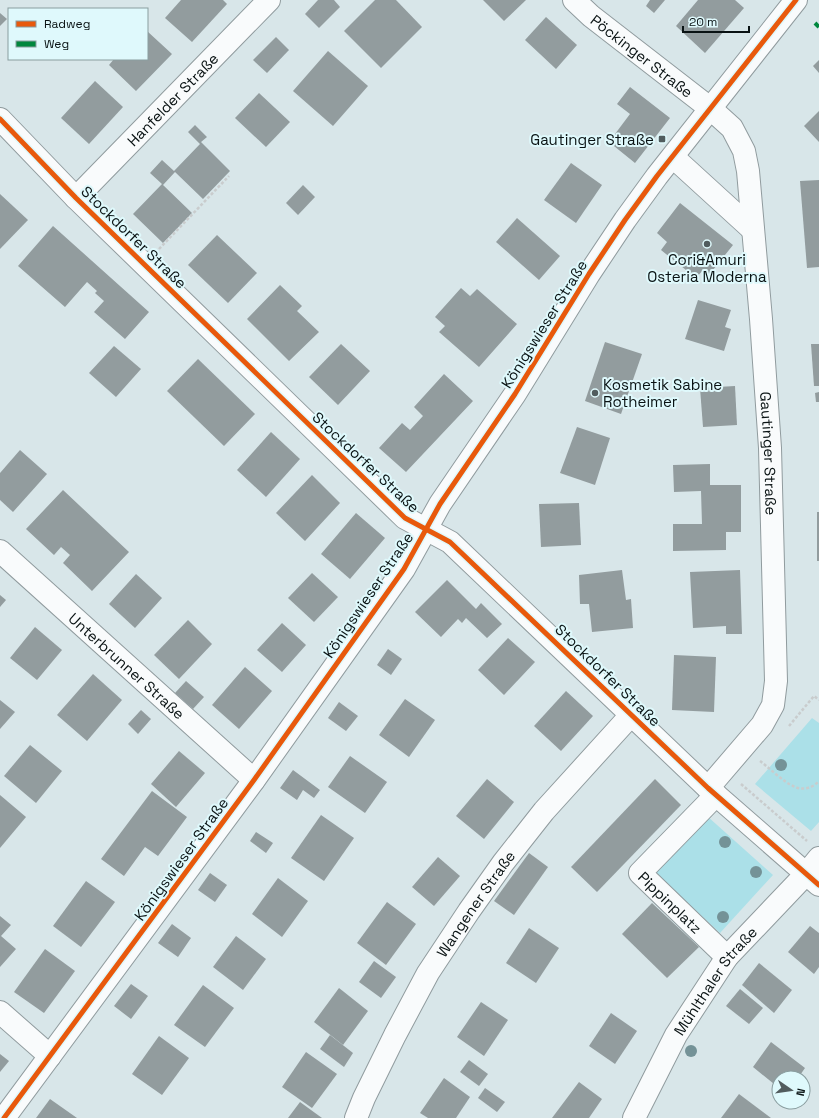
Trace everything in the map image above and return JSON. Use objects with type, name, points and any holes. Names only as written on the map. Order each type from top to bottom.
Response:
[{"type":"street","name":"Hanfelder Straße","points":[[76,198],[269,0]]},
{"type":"street","name":"Pöckinger Straße","points":[[574,0],[591,16],[711,109]]},
{"type":"street","name":"Königswieser Straße","points":[[4,1118],[254,780],[404,568],[440,504],[515,394],[589,274],[625,220],[672,157],[796,0]]},
{"type":"street","name":"Gautinger Straße","points":[[711,109],[732,128],[744,151],[748,170],[761,319],[770,448],[776,681],[772,705],[762,725],[725,770],[712,791]]},
{"type":"street","name":"Stockdorfer Straße","points":[[0,119],[76,198],[405,518],[450,542],[712,791],[813,865]]},
{"type":"street","points":[[672,157],[753,230]]},
{"type":"street","name":"Unterbrunner Straße","points":[[0,551],[254,780]]},
{"type":"street","name":"Wangener Straße","points":[[356,1118],[364,1098],[428,973],[469,911],[503,862],[544,810],[632,714]]},
{"type":"street","name":"Pippinplatz","points":[[712,791],[640,873],[727,957]]},
{"type":"street","name":"Mühlthaler Straße","points":[[634,1118],[676,1035],[727,957],[813,865]]},
{"type":"street","points":[[0,1012],[50,1056]]},
{"type":"path","points":[[145,264],[229,176]]},
{"type":"path","points":[[759,761],[793,787],[804,788],[814,786],[819,781]]},
{"type":"path","points":[[725,770],[813,865]]},
{"type":"shaded area","points":[[812,718],[819,723],[819,822],[811,831],[755,784]]},
{"type":"shaded area","points":[[707,816],[773,875],[720,933],[653,871]]},
{"type":"building","points":[[181,0],[223,0],[227,4],[192,42],[165,18]]},
{"type":"building","points":[[318,0],[334,0],[340,7],[319,28],[305,14]]},
{"type":"building","points":[[375,0],[396,0],[422,27],[381,68],[344,31]]},
{"type":"building","points":[[483,0],[526,0],[504,21]]},
{"type":"building","points":[[650,0],[665,0],[654,13],[646,6]]},
{"type":"building","points":[[698,0],[735,0],[744,8],[705,53],[676,26]]},
{"type":"building","points":[[0,13],[7,19],[0,26]]},
{"type":"building","points":[[546,17],[577,45],[556,69],[525,40]]},
{"type":"building","points":[[148,32],[172,54],[136,91],[109,65],[113,60],[148,60]]},
{"type":"building","points":[[276,37],[289,50],[267,73],[253,60]]},
{"type":"building","points":[[328,51],[368,86],[333,126],[293,91]]},
{"type":"building","points":[[819,60],[819,73],[813,66]]},
{"type":"building","points":[[95,81],[123,107],[89,144],[61,118]]},
{"type":"building","points":[[630,87],[670,118],[635,163],[609,142],[630,114],[617,104]]},
{"type":"building","points":[[259,93],[290,122],[266,147],[235,118]]},
{"type":"building","points":[[819,111],[819,142],[804,126]]},
{"type":"building","points":[[195,125],[207,137],[201,142],[230,171],[203,199],[175,172],[163,185],[192,213],[163,243],[133,214],[162,184],[150,173],[162,160],[174,171],[200,144],[188,132]]},
{"type":"building","points":[[571,163],[602,185],[576,223],[544,200]]},
{"type":"building","points":[[819,180],[819,267],[807,268],[800,181]]},
{"type":"building","points":[[303,185],[315,197],[298,215],[286,203]]},
{"type":"building","points":[[0,194],[28,220],[0,249]]},
{"type":"building","points":[[680,203],[733,245],[709,275],[703,270],[696,278],[661,250],[667,242],[657,233]]},
{"type":"building","points":[[517,218],[560,256],[539,280],[496,242]]},
{"type":"building","points":[[53,226],[149,312],[125,339],[94,312],[104,301],[95,293],[97,291],[87,282],[65,307],[18,266]]},
{"type":"building","points":[[217,235],[257,273],[228,303],[188,265]]},
{"type":"building","points":[[280,285],[302,306],[297,311],[319,332],[289,361],[247,319]]},
{"type":"building","points":[[461,288],[470,296],[477,289],[517,324],[479,367],[439,332],[445,326],[435,317]]},
{"type":"building","points":[[698,300],[731,310],[725,327],[731,329],[724,351],[685,339]]},
{"type":"building","points":[[605,342],[642,354],[621,414],[585,401]]},
{"type":"building","points":[[341,344],[370,371],[338,405],[309,377]]},
{"type":"building","points":[[811,344],[819,344],[819,386],[814,386]]},
{"type":"building","points":[[114,346],[141,369],[116,397],[89,373]]},
{"type":"building","points":[[198,359],[255,414],[224,446],[167,391]]},
{"type":"building","points":[[444,374],[473,401],[406,472],[379,448],[402,423],[410,430],[423,416],[414,407]]},
{"type":"building","points":[[735,386],[737,425],[703,427],[700,388]]},
{"type":"building","points":[[819,392],[819,402],[816,402],[815,393]]},
{"type":"building","points":[[577,427],[610,438],[595,485],[560,473]]},
{"type":"building","points":[[271,432],[300,459],[266,497],[237,470]]},
{"type":"building","points":[[20,450],[47,474],[13,512],[0,500],[0,473]]},
{"type":"building","points":[[710,464],[710,485],[741,485],[741,532],[726,532],[726,550],[673,551],[673,524],[702,524],[701,491],[674,492],[673,465]]},
{"type":"building","points":[[312,475],[340,503],[305,541],[276,513]]},
{"type":"building","points":[[63,490],[129,552],[92,591],[63,563],[70,555],[61,547],[54,555],[26,529]]},
{"type":"building","points":[[579,503],[581,545],[541,547],[539,504]]},
{"type":"building","points":[[817,512],[819,512],[819,561],[817,561]]},
{"type":"building","points":[[356,513],[385,538],[350,579],[321,554]]},
{"type":"building","points":[[622,570],[626,600],[631,599],[633,628],[592,632],[589,604],[580,604],[579,575]]},
{"type":"building","points":[[740,570],[742,634],[726,634],[726,626],[693,628],[690,572]]},
{"type":"building","points":[[312,573],[338,597],[314,622],[288,598]]},
{"type":"building","points":[[136,574],[162,598],[135,628],[109,604]]},
{"type":"building","points":[[447,580],[476,609],[481,603],[502,624],[487,638],[466,618],[462,623],[458,619],[441,637],[415,612]]},
{"type":"building","points":[[0,595],[6,600],[0,607]]},
{"type":"building","points":[[188,620],[212,644],[179,679],[154,655]]},
{"type":"building","points":[[282,623],[306,645],[282,672],[257,650]]},
{"type":"building","points":[[35,627],[62,650],[37,680],[10,658]]},
{"type":"building","points":[[508,638],[535,662],[504,695],[478,670]]},
{"type":"building","points":[[388,649],[402,659],[391,675],[377,665]]},
{"type":"building","points":[[674,655],[716,657],[714,712],[672,710]]},
{"type":"building","points":[[245,667],[272,691],[239,729],[212,705]]},
{"type":"building","points":[[93,674],[122,700],[87,741],[57,715]]},
{"type":"building","points":[[186,681],[204,697],[193,709],[175,693]]},
{"type":"building","points":[[566,691],[593,716],[561,751],[534,726]]},
{"type":"building","points":[[405,699],[435,720],[409,757],[379,735]]},
{"type":"building","points":[[0,700],[15,712],[0,729]]},
{"type":"building","points":[[339,702],[358,716],[346,731],[328,718]]},
{"type":"building","points":[[141,710],[151,719],[138,734],[128,724]]},
{"type":"building","points":[[30,745],[62,771],[36,803],[4,776]]},
{"type":"building","points":[[179,751],[205,773],[176,807],[151,784]]},
{"type":"building","points":[[350,756],[387,782],[365,813],[328,787]]},
{"type":"building","points":[[293,770],[320,790],[314,798],[303,790],[297,800],[280,788]]},
{"type":"building","points":[[487,779],[514,802],[484,839],[456,816]]},
{"type":"building","points":[[655,779],[681,805],[597,892],[571,867]]},
{"type":"building","points":[[152,791],[187,817],[158,856],[145,847],[124,876],[101,859]]},
{"type":"building","points":[[0,795],[26,817],[0,848]]},
{"type":"building","points":[[321,815],[354,838],[324,881],[291,858]]},
{"type":"building","points":[[256,832],[273,843],[266,853],[250,841]]},
{"type":"building","points":[[529,853],[548,867],[514,915],[494,901]]},
{"type":"building","points":[[438,857],[460,876],[434,906],[412,887]]},
{"type":"building","points":[[210,873],[227,885],[215,902],[198,890]]},
{"type":"building","points":[[278,878],[308,901],[282,937],[252,914]]},
{"type":"building","points":[[86,881],[115,902],[81,947],[53,926]]},
{"type":"building","points":[[387,902],[416,924],[386,965],[357,943]]},
{"type":"building","points":[[652,903],[699,947],[667,978],[622,934]]},
{"type":"building","points":[[0,916],[11,925],[1,936],[16,949],[0,967]]},
{"type":"building","points":[[172,924],[191,938],[178,957],[158,943]]},
{"type":"building","points":[[810,926],[819,933],[819,967],[814,974],[788,952]]},
{"type":"building","points":[[529,928],[559,948],[536,983],[506,963]]},
{"type":"building","points":[[236,936],[266,959],[243,990],[213,967]]},
{"type":"building","points":[[45,949],[75,971],[44,1013],[14,992]]},
{"type":"building","points":[[374,961],[396,977],[381,998],[359,982]]},
{"type":"building","points":[[759,963],[792,990],[774,1013],[742,985]]},
{"type":"building","points":[[131,984],[148,996],[131,1019],[114,1006]]},
{"type":"building","points":[[203,985],[234,1008],[205,1047],[174,1025]]},
{"type":"building","points":[[339,988],[368,1011],[343,1045],[314,1022]]},
{"type":"building","points":[[740,989],[763,1008],[749,1024],[726,1006]]},
{"type":"building","points":[[481,1002],[508,1020],[484,1056],[457,1037]]},
{"type":"building","points":[[611,1013],[637,1031],[615,1064],[589,1046]]},
{"type":"building","points":[[330,1035],[353,1053],[344,1067],[320,1049]]},
{"type":"building","points":[[159,1036],[189,1058],[162,1095],[132,1074]]},
{"type":"building","points":[[771,1042],[805,1068],[804,1070],[771,1070],[771,1082],[753,1067]]},
{"type":"building","points":[[306,1052],[337,1074],[312,1108],[282,1087]]},
{"type":"building","points":[[0,1054],[9,1061],[0,1072]]},
{"type":"building","points":[[469,1060],[488,1074],[479,1086],[460,1072]]},
{"type":"building","points":[[444,1078],[470,1097],[456,1118],[428,1118],[420,1113]]},
{"type":"building","points":[[579,1082],[602,1099],[589,1118],[552,1118]]},
{"type":"building","points":[[485,1088],[505,1102],[497,1112],[478,1098]]},
{"type":"building","points":[[739,1094],[771,1118],[721,1118]]},
{"type":"building","points":[[50,1099],[77,1118],[36,1118]]},
{"type":"building","points":[[300,1102],[322,1118],[288,1118]]},
{"type":"marked path","points":[[815,23],[819,27]]},
{"type":"cycle path","points":[[4,1118],[254,780],[404,569],[440,504],[515,394],[589,274],[625,220],[657,176],[796,0]]},
{"type":"cycle path","points":[[0,119],[76,198],[405,518],[450,542],[708,788],[819,885]]},
{"type":"place","name":"Gautinger Straße","points":[[662,139]]},
{"type":"place","name":"Cori&Amuri Osteria Moderna","points":[[707,244]]},
{"type":"place","name":"Kosmetik Sabine Rotheimer","points":[[595,393]]}]
